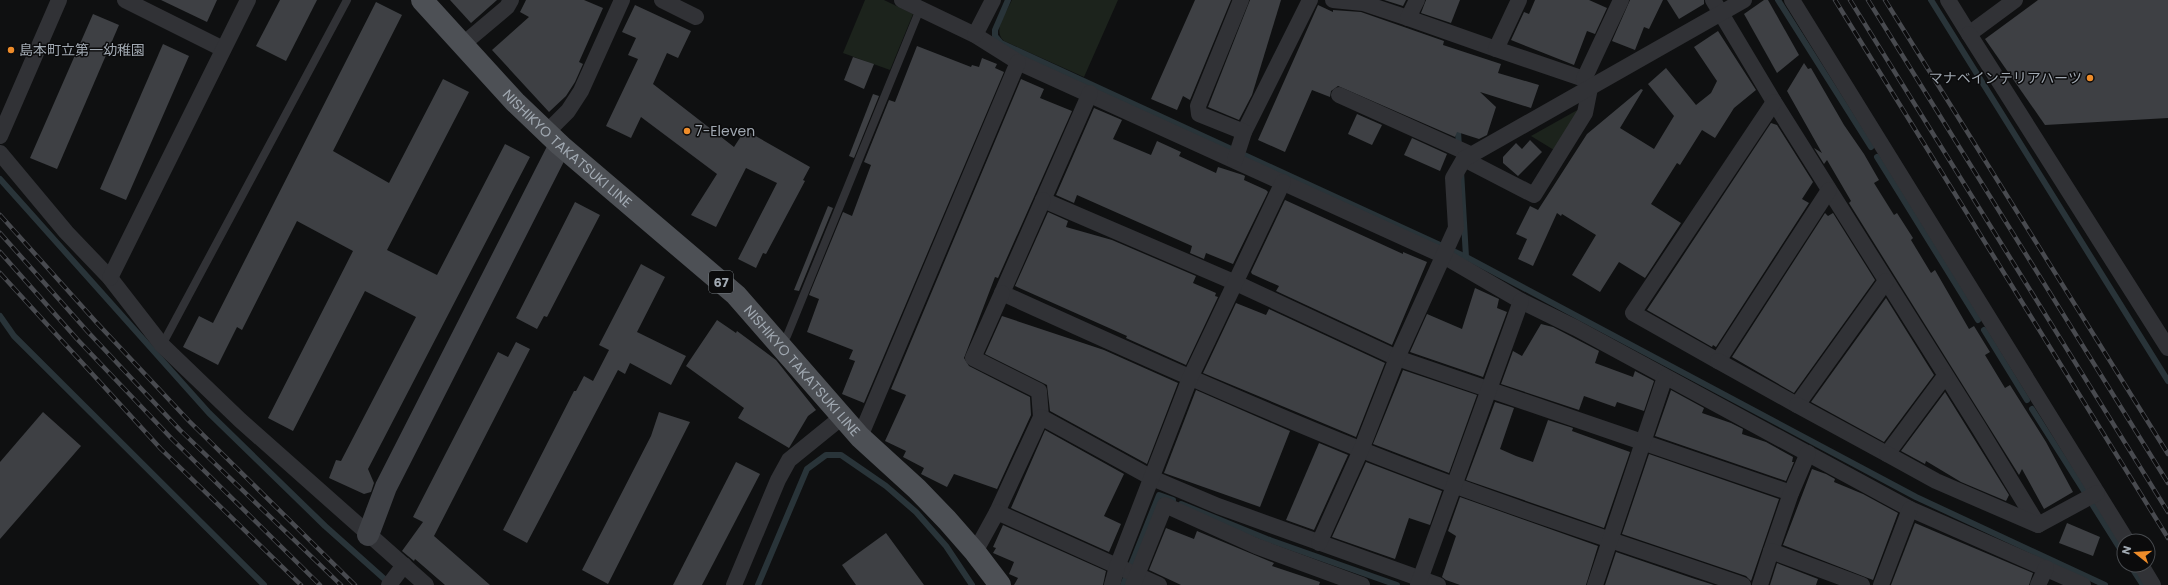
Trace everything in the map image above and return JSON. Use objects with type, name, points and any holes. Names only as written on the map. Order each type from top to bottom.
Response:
[{"type":"main road","name":"NISHIKYO TAKATSUKI LINE","points":[[422,0],[515,102],[553,138],[736,295],[860,438],[917,489],[975,552],[1000,585]]},
{"type":"street","points":[[0,136],[59,0]]},
{"type":"street","points":[[125,0],[223,49]]},
{"type":"street","points":[[110,278],[248,0]]},
{"type":"street","points":[[462,45],[507,7],[511,0]]},
{"type":"street","points":[[368,535],[386,486],[553,138],[581,91],[622,0]]},
{"type":"street","points":[[662,0],[696,17]]},
{"type":"street","points":[[902,0],[920,10],[975,35],[1018,62],[1090,93],[1443,254],[1521,301],[1576,328],[1910,509],[2083,585]]},
{"type":"street","points":[[975,35],[993,0]]},
{"type":"street","points":[[1241,0],[1198,106],[1199,114],[1244,132]]},
{"type":"street","points":[[1235,160],[1244,132],[1310,0]]},
{"type":"street","points":[[1408,18],[1417,0]]},
{"type":"street","points":[[1496,50],[1519,0]]},
{"type":"street","points":[[1339,95],[1451,145],[1466,156],[1534,196],[1585,113],[1587,84],[1621,0]]},
{"type":"street","points":[[1319,543],[1361,450],[1397,358],[1456,228],[1453,178],[1466,156],[1717,7],[1744,0]]},
{"type":"street","points":[[1792,0],[2122,533]]},
{"type":"street","points":[[1948,0],[2168,348]]},
{"type":"street","points":[[1969,34],[2015,0]]},
{"type":"street","points":[[1338,1],[1361,3],[1408,18],[1587,84]]},
{"type":"street","points":[[1717,7],[1774,102],[2038,525]]},
{"type":"street","points":[[860,438],[1018,62]]},
{"type":"street","points":[[975,552],[997,512],[1041,417],[1039,391],[973,358],[1090,93]]},
{"type":"street","points":[[1774,102],[1633,313],[1936,481],[2038,525]]},
{"type":"street","points":[[0,153],[66,232],[110,278],[162,345],[240,420],[426,585]]},
{"type":"street","points":[[1127,574],[1152,478],[1190,378],[1283,182]]},
{"type":"street","points":[[1718,361],[1829,190]]},
{"type":"street","points":[[1043,200],[1236,283],[1397,358],[1791,493]]},
{"type":"street","points":[[1797,404],[1886,281]]},
{"type":"street","points":[[1002,293],[1190,378],[1361,450],[1455,486],[1743,585]]},
{"type":"street","points":[[1420,582],[1488,389],[1521,301]]},
{"type":"street","points":[[1887,454],[1945,376]]},
{"type":"street","points":[[1595,585],[1665,377]]},
{"type":"street","points":[[734,585],[778,480],[789,460],[842,417]]},
{"type":"street","points":[[1041,417],[1152,478],[1218,506],[1420,582],[1438,585]]},
{"type":"street","points":[[1760,585],[1791,493],[1808,453]]},
{"type":"street","points":[[2038,525],[2097,492]]},
{"type":"street","points":[[1112,585],[1127,574],[1165,505],[1256,546],[1362,585]]},
{"type":"street","points":[[1881,585],[1910,509]]},
{"type":"street","points":[[997,512],[1127,574],[1159,585]]},
{"type":"street","points":[[1771,551],[1862,585]]},
{"type":"street","points":[[389,585],[404,565]]},
{"type":"street","points":[[2038,585],[2046,568]]},
{"type":"street","points":[[2146,573],[2153,585]]},
{"type":"lane","points":[[162,345],[347,0]]},
{"type":"lane","points":[[780,346],[787,336],[920,10]]},
{"type":"shaded area","points":[[865,0],[884,0],[913,14],[890,70],[843,53]]},
{"type":"shaded area","points":[[1012,0],[1118,0],[1084,77],[1004,41],[999,32],[1001,21]]},
{"type":"shaded area","points":[[1581,108],[1554,150],[1531,136]]},
{"type":"building","points":[[161,0],[217,0],[207,22]]},
{"type":"building","points":[[280,0],[317,0],[286,61],[256,46]]},
{"type":"building","points":[[450,0],[497,0],[471,23]]},
{"type":"building","points":[[526,0],[584,0],[603,8],[579,62],[583,64],[575,82],[566,96],[549,112],[492,50],[529,17],[520,12]]},
{"type":"building","points":[[1195,0],[1231,0],[1190,100],[1183,96],[1177,110],[1151,99]]},
{"type":"building","points":[[1250,0],[1281,0],[1252,95],[1239,120],[1208,107]]},
{"type":"building","points":[[1384,0],[1406,0],[1403,6]]},
{"type":"building","points":[[1426,0],[1460,0],[1451,23],[1421,13]]},
{"type":"building","points":[[1535,0],[1589,0],[1607,8],[1595,34],[1587,31],[1574,65],[1511,40],[1524,12],[1529,14]]},
{"type":"building","points":[[1630,0],[1663,0],[1649,29],[1644,27],[1635,50],[1612,41]]},
{"type":"building","points":[[1667,0],[1704,0],[1704,4],[1679,19]]},
{"type":"building","points":[[1764,0],[1768,0],[1799,55],[1777,73],[1744,14]]},
{"type":"building","name":"マナベインテリアハーツ","points":[[2038,0],[2168,0],[2168,118],[2045,125],[1985,39]]},
{"type":"building","points":[[376,2],[402,15],[333,151],[389,183],[443,79],[469,92],[387,250],[437,275],[505,144],[530,157],[368,469],[374,483],[371,492],[364,494],[329,478],[336,460],[341,461],[416,317],[365,291],[293,431],[268,418],[353,251],[297,221],[242,330],[237,327],[218,365],[183,347],[199,316],[213,323]]},
{"type":"building","points":[[635,5],[691,31],[678,58],[667,53],[653,84],[734,147],[745,130],[810,167],[803,180],[805,181],[766,254],[763,253],[756,268],[738,259],[777,183],[746,168],[716,227],[691,215],[717,174],[641,117],[631,138],[606,126],[638,59],[628,55],[636,38],[622,32]]},
{"type":"building","points":[[1318,5],[1333,12],[1333,10],[1361,12],[1444,41],[1443,45],[1501,64],[1498,73],[1539,85],[1531,108],[1480,92],[1496,107],[1487,135],[1479,139],[1457,132],[1455,137],[1338,86],[1331,91],[1330,97],[1312,90],[1285,152],[1258,140]]},
{"type":"building","points":[[93,14],[119,25],[57,169],[30,158]]},
{"type":"building","points":[[1718,31],[1756,90],[1734,108],[1715,138],[1702,130],[1680,165],[1677,163],[1651,204],[1681,223],[1645,278],[1619,262],[1600,292],[1572,275],[1596,235],[1562,214],[1561,216],[1557,213],[1533,266],[1518,259],[1527,239],[1516,234],[1530,206],[1538,210],[1587,134],[1641,89],[1643,90],[1620,128],[1654,149],[1674,116],[1648,84],[1666,68],[1696,105],[1711,93],[1717,81],[1694,47]]},
{"type":"building","points":[[163,44],[189,56],[126,200],[100,189]]},
{"type":"building","points":[[917,46],[971,67],[972,65],[979,67],[982,58],[997,64],[995,68],[1004,72],[864,403],[842,394],[855,361],[849,359],[853,350],[807,332],[819,299],[809,295],[843,212],[852,216],[871,165],[864,162],[889,100],[895,102]]},
{"type":"building","points":[[853,57],[874,64],[864,89],[844,80]]},
{"type":"building","points":[[1804,63],[1808,69],[1811,68],[1844,125],[1864,154],[1879,180],[1874,183],[1894,215],[1897,213],[1913,238],[1911,240],[1931,273],[1935,270],[1969,329],[1974,326],[1990,352],[1985,355],[2005,388],[2010,385],[2046,442],[2073,492],[2044,509],[2022,469],[2019,475],[1849,203],[1851,201],[1827,160],[1824,164],[1814,148],[1822,153],[1787,91]]},
{"type":"building","points":[[1021,79],[1044,89],[1040,98],[1072,111],[998,278],[995,277],[964,358],[969,366],[1030,397],[1031,415],[997,489],[954,474],[947,487],[921,474],[924,468],[903,457],[906,451],[885,441],[906,395],[891,389]]},
{"type":"building","points":[[873,94],[879,96],[854,158],[849,156]]},
{"type":"building","points":[[1094,108],[1122,120],[1113,139],[1151,155],[1157,141],[1181,152],[1179,156],[1216,173],[1218,167],[1243,175],[1245,176],[1244,180],[1268,192],[1233,264],[1206,253],[1204,259],[1190,253],[1192,246],[1077,195],[1074,203],[1056,195]]},
{"type":"building","points":[[1357,114],[1382,125],[1372,145],[1348,134]]},
{"type":"building","points":[[1771,123],[1777,125],[1813,182],[1802,199],[1809,203],[1716,347],[1713,345],[1712,347],[1647,310]]},
{"type":"building","points":[[1412,138],[1447,154],[1440,171],[1404,155]]},
{"type":"building","points":[[1530,140],[1542,152],[1518,176],[1503,163],[1503,157],[1516,143],[1522,149]]},
{"type":"building","points":[[1285,200],[1403,254],[1403,252],[1427,262],[1392,345],[1276,291],[1279,286],[1252,274],[1251,272]]},
{"type":"building","points":[[575,202],[600,215],[547,317],[544,316],[537,329],[516,318]]},
{"type":"building","points":[[828,206],[833,208],[799,291],[794,290]]},
{"type":"building","points":[[1048,212],[1068,221],[1066,227],[1112,240],[1196,276],[1193,283],[1216,293],[1215,296],[1218,297],[1186,365],[1126,338],[1127,336],[1015,286]]},
{"type":"building","points":[[1825,213],[1828,216],[1833,213],[1875,280],[1794,393],[1732,357]]},
{"type":"building","points":[[641,264],[665,277],[637,332],[686,356],[671,385],[630,363],[625,374],[618,370],[527,543],[503,530],[574,391],[576,391],[584,376],[593,381],[609,350],[599,345]]},
{"type":"building","points":[[1475,288],[1499,299],[1497,308],[1507,312],[1483,377],[1410,352],[1427,314],[1462,329]]},
{"type":"building","points":[[1886,298],[1934,375],[1884,442],[1811,402]]},
{"type":"building","points":[[1236,303],[1266,315],[1269,309],[1385,363],[1356,437],[1203,373]]},
{"type":"building","points":[[1002,316],[1104,350],[1178,383],[1147,464],[1050,411],[1047,385],[985,354]]},
{"type":"building","points":[[717,320],[736,333],[737,331],[776,360],[816,410],[808,416],[789,448],[738,418],[744,408],[686,366]]},
{"type":"building","points":[[1541,324],[1553,327],[1599,351],[1595,363],[1633,377],[1635,371],[1654,381],[1644,411],[1617,402],[1615,407],[1584,396],[1579,410],[1501,384],[1513,351],[1522,356]]},
{"type":"building","points":[[516,342],[530,349],[434,536],[490,585],[445,585],[415,559],[414,561],[402,551],[423,522],[413,517],[498,352],[508,357]]},
{"type":"building","points":[[1403,370],[1477,395],[1449,473],[1373,444]]},
{"type":"building","points":[[1196,390],[1290,431],[1260,507],[1164,473]]},
{"type":"building","points":[[1671,390],[1704,408],[1702,413],[1731,423],[1743,429],[1742,434],[1766,442],[1793,457],[1792,462],[1794,462],[1786,481],[1655,436]]},
{"type":"building","points":[[1945,392],[2009,495],[2006,501],[1961,482],[1926,461],[1925,464],[1901,451]]},
{"type":"building","points":[[1495,402],[1514,408],[1500,449],[1516,456],[1533,462],[1548,420],[1573,428],[1572,431],[1630,452],[1604,528],[1466,480]]},
{"type":"building","points":[[43,412],[81,446],[0,539],[0,462]]},
{"type":"building","points":[[659,412],[690,422],[608,584],[582,570],[651,436]]},
{"type":"building","points":[[1045,430],[1124,474],[1104,516],[1121,524],[1109,552],[1011,508]]},
{"type":"building","points":[[1319,443],[1348,455],[1314,530],[1286,520]]},
{"type":"building","points":[[1649,454],[1779,499],[1751,581],[1746,576],[1622,534]]},
{"type":"building","points":[[736,462],[760,474],[702,585],[673,585]]},
{"type":"building","points":[[1366,462],[1442,491],[1430,525],[1409,518],[1395,559],[1332,537]]},
{"type":"building","points":[[1812,469],[1826,474],[1835,479],[1834,482],[1863,494],[1898,513],[1873,580],[1783,545]]},
{"type":"building","points":[[1460,497],[1598,546],[1586,585],[1460,585],[1446,580],[1442,577],[1456,536],[1448,531]]},
{"type":"building","points":[[1915,523],[2033,573],[2029,585],[1891,585]]},
{"type":"building","points":[[2067,523],[2100,537],[2093,556],[2059,543]]},
{"type":"building","points":[[1003,525],[1106,571],[1103,585],[1014,585],[1018,578],[1009,574],[1014,562],[993,553],[996,548],[993,547]]},
{"type":"building","points":[[1166,528],[1194,539],[1197,531],[1274,563],[1272,566],[1320,582],[1319,585],[1181,585],[1149,570]]},
{"type":"building","points":[[886,533],[924,585],[856,585],[842,565]]},
{"type":"building","points":[[1616,552],[1692,578],[1714,585],[1605,585]]},
{"type":"building","points":[[1777,563],[1818,579],[1816,585],[1770,585]]},
{"type":"waterway","points":[[1008,0],[995,30],[995,36],[1001,43],[1466,257],[1916,497],[2105,585]]},
{"type":"waterway","points":[[1778,0],[1871,147]]},
{"type":"waterway","points":[[1931,0],[2168,381]]},
{"type":"waterway","points":[[1459,148],[1458,131],[1460,125]]},
{"type":"waterway","points":[[1877,157],[1978,320]]},
{"type":"waterway","points":[[1461,171],[1466,257]]},
{"type":"waterway","points":[[0,179],[209,413],[325,526],[390,584]]},
{"type":"waterway","points":[[0,316],[14,336],[264,585]]},
{"type":"waterway","points":[[1984,330],[2027,400]]},
{"type":"waterway","points":[[2032,409],[2086,494]]},
{"type":"waterway","points":[[758,585],[807,469],[826,455],[841,455],[886,486],[916,512],[946,546],[972,585]]},
{"type":"waterway","points":[[1123,585],[1159,495],[1173,500]]},
{"type":"waterway","points":[[1181,504],[1267,539],[1397,585]]},
{"type":"waterway","points":[[2092,504],[2116,542]]},
{"type":"waterway","points":[[2135,573],[2143,585]]},
{"type":"railway","points":[[1835,0],[2168,538]]},
{"type":"railway","points":[[1850,0],[2168,512]]},
{"type":"railway","points":[[1868,0],[2168,483]]},
{"type":"railway","points":[[1885,0],[2168,454]]},
{"type":"railway","points":[[0,215],[97,323],[189,421],[355,585]]},
{"type":"railway","points":[[0,233],[88,332],[180,430],[341,585]]},
{"type":"railway","points":[[0,252],[77,339],[172,439],[320,585]]},
{"type":"railway","points":[[0,273],[161,449],[301,585]]},
{"type":"place","name":"島本町立第一幼稚園","points":[[11,50]]},
{"type":"place","name":"マナベインテリアハーツ","points":[[2090,78]]},
{"type":"place","name":"7-Eleven","points":[[687,131]]}]
